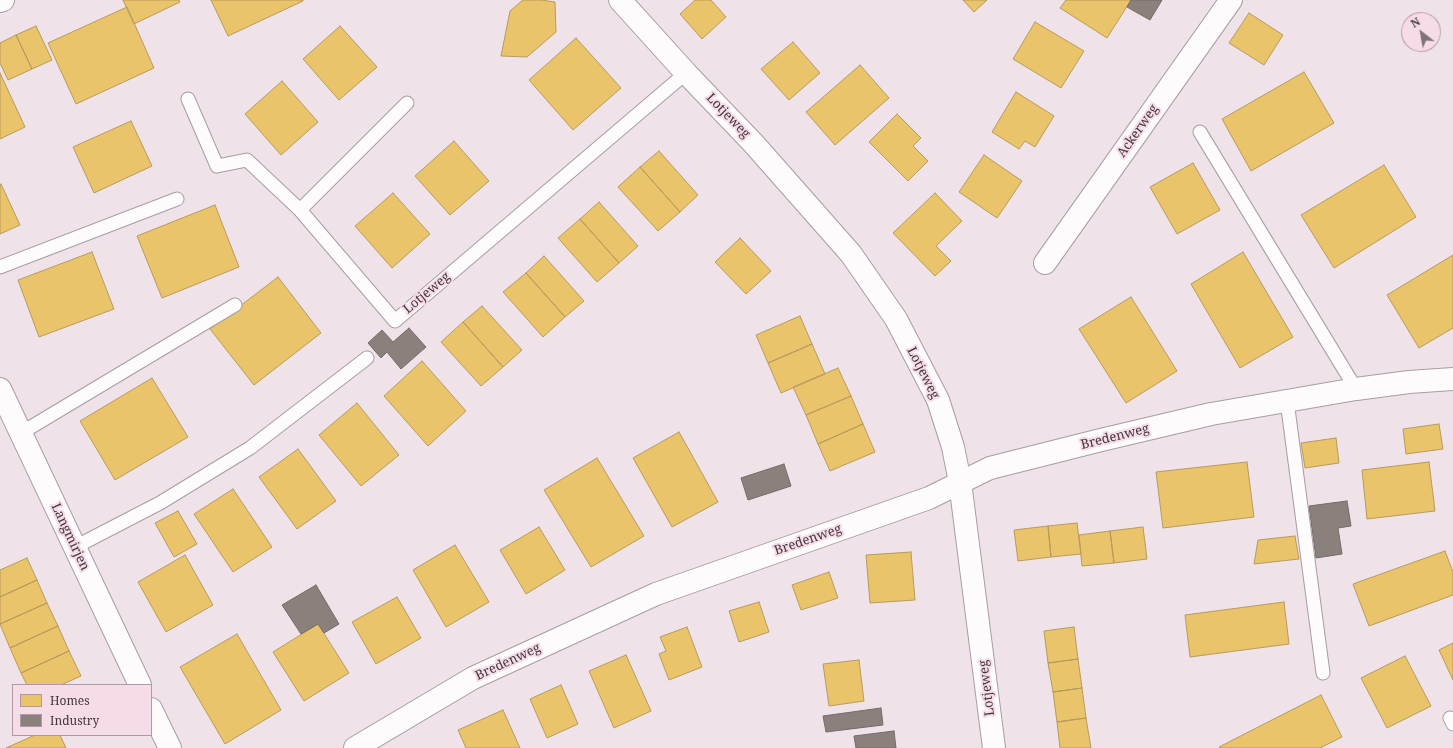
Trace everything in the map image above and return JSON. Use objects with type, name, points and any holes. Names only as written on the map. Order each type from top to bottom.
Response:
[{"type":"street","name":"Lotjeweg","points":[[620,0],[686,73],[754,144],[851,254],[896,319],[938,400],[953,447],[960,482],[994,748]]},
{"type":"street","name":"Ackerweg","points":[[1045,263],[1231,0]]},
{"type":"street","name":"Bredenweg","points":[[355,748],[473,678],[656,594],[929,498],[990,468],[1211,414],[1356,389],[1409,382],[1453,379]]},
{"type":"street","name":"Langmirjen","points":[[0,389],[140,684]]},
{"type":"street","points":[[152,711],[170,748]]},
{"type":"lane","name":"Lotjeweg","points":[[188,99],[217,166],[247,160],[300,210],[394,321],[686,73]]},
{"type":"lane","points":[[300,210],[407,104]]},
{"type":"lane","points":[[1200,132],[1356,389]]},
{"type":"lane","points":[[0,267],[177,199]]},
{"type":"lane","points":[[21,433],[235,305]]},
{"type":"lane","points":[[75,548],[160,503],[250,448],[367,358]]},
{"type":"lane","points":[[1287,401],[1323,673]]},
{"type":"building: Homes","points":[[123,0],[179,0],[180,2],[134,24]]},
{"type":"building: Homes","points":[[211,0],[303,0],[303,1],[228,36]]},
{"type":"building: Homes","points":[[523,0],[555,2],[556,32],[527,57],[501,56],[510,11]]},
{"type":"building: Homes","points":[[695,0],[711,0],[726,17],[702,39],[680,14]]},
{"type":"building: Homes","points":[[963,0],[987,0],[974,12]]},
{"type":"building: Homes","points":[[1066,0],[1131,0],[1107,38],[1060,8]]},
{"type":"building: Homes","points":[[127,7],[154,68],[76,104],[48,43]]},
{"type":"building: Homes","points":[[1249,13],[1283,35],[1264,65],[1229,43]]},
{"type":"building: Homes","points":[[1035,22],[1084,51],[1061,88],[1013,59]]},
{"type":"building: Homes","points":[[36,26],[52,60],[32,69],[16,35]]},
{"type":"building: Homes","points":[[340,26],[377,67],[339,100],[303,59]]},
{"type":"building: Homes","points":[[16,35],[32,69],[8,80],[0,63],[0,43]]},
{"type":"building: Homes","points":[[576,38],[621,88],[573,130],[529,80]]},
{"type":"building: Homes","points":[[793,42],[820,73],[789,100],[761,69]]},
{"type":"building: Homes","points":[[860,65],[889,98],[835,145],[806,112]]},
{"type":"building: Homes","points":[[1304,72],[1334,123],[1251,171],[1222,119]]},
{"type":"building: Homes","points":[[0,73],[25,127],[0,139]]},
{"type":"building: Homes","points":[[282,81],[318,122],[281,155],[245,114]]},
{"type":"building: Homes","points":[[1016,92],[1054,116],[1035,147],[1025,141],[1019,149],[992,132]]},
{"type":"building: Homes","points":[[897,114],[921,138],[913,146],[928,161],[908,181],[869,142]]},
{"type":"building: Homes","points":[[131,121],[152,166],[94,193],[73,147]]},
{"type":"building: Homes","points":[[454,141],[489,181],[450,215],[415,176]]},
{"type":"building: Homes","points":[[659,151],[698,195],[680,212],[640,167]]},
{"type":"building: Homes","points":[[984,155],[1022,181],[997,218],[959,192]]},
{"type":"building: Homes","points":[[1193,163],[1220,210],[1177,234],[1150,187]]},
{"type":"building: Homes","points":[[1384,165],[1416,217],[1334,268],[1301,215]]},
{"type":"building: Homes","points":[[640,167],[680,212],[658,231],[618,187]]},
{"type":"building: Homes","points":[[1,184],[20,225],[0,234],[0,185]]},
{"type":"building: Homes","points":[[393,193],[430,234],[392,268],[355,226]]},
{"type":"building: Homes","points":[[935,193],[962,221],[936,246],[951,261],[935,276],[893,233]]},
{"type":"building: Homes","points":[[599,202],[638,246],[619,263],[580,219]]},
{"type":"building: Homes","points":[[215,205],[239,267],[162,298],[137,236]]},
{"type":"building: Homes","points":[[580,219],[619,263],[597,282],[558,238]]},
{"type":"building: Homes","points":[[740,238],[771,271],[746,294],[715,262]]},
{"type":"building: Homes","points":[[92,252],[114,309],[39,337],[18,280]]},
{"type":"building: Homes","points":[[1243,252],[1293,337],[1240,368],[1191,284]]},
{"type":"building: Homes","points":[[1453,255],[1453,328],[1419,348],[1387,295]]},
{"type":"building: Homes","points":[[544,256],[584,301],[565,317],[526,273]]},
{"type":"building: Homes","points":[[526,273],[565,317],[543,337],[503,292]]},
{"type":"building: Homes","points":[[278,277],[321,333],[254,385],[210,329]]},
{"type":"building: Homes","points":[[1131,297],[1177,371],[1126,403],[1079,329]]},
{"type":"building: Homes","points":[[482,306],[522,350],[503,367],[463,322]]},
{"type":"building: Homes","points":[[800,316],[812,344],[768,363],[756,335]]},
{"type":"building: Homes","points":[[463,322],[503,367],[481,386],[441,342]]},
{"type":"building: Homes","points":[[812,344],[825,374],[781,393],[768,363]]},
{"type":"building: Homes","points":[[422,361],[466,411],[428,446],[384,396]]},
{"type":"building: Homes","points":[[838,368],[851,396],[806,415],[793,387]]},
{"type":"building: Homes","points":[[152,378],[188,437],[115,480],[80,421]]},
{"type":"building: Homes","points":[[851,396],[863,424],[818,444],[806,415]]},
{"type":"building: Homes","points":[[357,403],[399,455],[361,486],[319,435]]},
{"type":"building: Homes","points":[[863,424],[875,452],[830,471],[818,444]]},
{"type":"building: Homes","points":[[1439,424],[1443,449],[1406,454],[1403,429]]},
{"type":"building: Homes","points":[[679,432],[718,502],[672,527],[633,458]]},
{"type":"building: Homes","points":[[1336,438],[1339,463],[1305,468],[1301,443]]},
{"type":"building: Homes","points":[[298,449],[336,501],[297,529],[259,477]]},
{"type":"building: Homes","points":[[597,458],[644,536],[591,567],[544,490]]},
{"type":"building: Homes","points":[[1247,462],[1254,517],[1163,528],[1156,472]]},
{"type":"building: Homes","points":[[1429,462],[1435,511],[1367,519],[1362,470]]},
{"type":"building: Homes","points":[[233,489],[272,547],[233,572],[194,514]]},
{"type":"building: Homes","points":[[178,511],[197,544],[174,557],[155,523]]},
{"type":"building: Homes","points":[[1077,523],[1081,554],[1051,557],[1048,526]]},
{"type":"building: Homes","points":[[1048,526],[1051,557],[1018,561],[1014,530]]},
{"type":"building: Homes","points":[[539,527],[565,570],[526,594],[500,550]]},
{"type":"building: Homes","points":[[1143,527],[1147,559],[1114,563],[1110,531]]},
{"type":"building: Homes","points":[[1110,531],[1114,563],[1082,566],[1079,535]]},
{"type":"building: Homes","points":[[1295,536],[1299,559],[1254,564],[1258,540]]},
{"type":"building: Homes","points":[[455,545],[489,602],[446,627],[413,570]]},
{"type":"building: Homes","points":[[1445,551],[1453,572],[1453,595],[1369,626],[1353,584]]},
{"type":"building: Homes","points":[[911,552],[915,600],[870,603],[866,555]]},
{"type":"building: Homes","points":[[185,555],[213,605],[166,632],[138,582]]},
{"type":"building: Homes","points":[[27,558],[37,580],[0,597],[0,570]]},
{"type":"building: Homes","points":[[829,572],[838,598],[801,610],[792,585]]},
{"type":"building: Homes","points":[[37,580],[47,603],[0,624],[0,597]]},
{"type":"building: Homes","points":[[397,597],[421,638],[376,664],[352,622]]},
{"type":"building: Homes","points":[[759,602],[769,632],[739,642],[729,611]]},
{"type":"building: Homes","points":[[1284,602],[1289,644],[1190,657],[1185,615]]},
{"type":"building: Homes","points":[[47,603],[58,626],[10,648],[0,624]]},
{"type":"building: Homes","points":[[318,624],[349,673],[304,701],[273,652]]},
{"type":"building: Homes","points":[[58,626],[69,651],[21,673],[10,648]]},
{"type":"building: Homes","points":[[687,627],[702,667],[669,680],[659,654],[666,651],[660,637]]},
{"type":"building: Homes","points":[[1074,627],[1078,659],[1048,663],[1044,631]]},
{"type":"building: Homes","points":[[237,634],[281,710],[225,744],[180,667]]},
{"type":"building: Homes","points":[[1453,643],[1453,680],[1439,650]]},
{"type":"building: Homes","points":[[69,651],[81,676],[63,684],[26,684],[21,673]]},
{"type":"building: Homes","points":[[626,655],[651,711],[614,728],[589,671]]},
{"type":"building: Homes","points":[[1405,656],[1431,706],[1387,728],[1361,678]]},
{"type":"building: Homes","points":[[1078,659],[1082,688],[1053,692],[1048,663]]},
{"type":"building: Homes","points":[[859,660],[864,701],[829,706],[823,664]]},
{"type":"building: Homes","points":[[561,685],[578,724],[547,738],[530,699]]},
{"type":"building: Homes","points":[[1082,688],[1086,718],[1057,722],[1053,692]]},
{"type":"building: Homes","points":[[1321,695],[1342,737],[1320,748],[1219,747]]},
{"type":"building: Homes","points":[[503,710],[520,748],[466,748],[458,730]]},
{"type":"building: Homes","points":[[1086,718],[1091,748],[1060,748],[1057,722]]},
{"type":"building: Homes","points":[[33,736],[60,736],[66,748],[6,748]]},
{"type":"building: Industry","points":[[1131,0],[1162,0],[1150,20],[1127,7]]},
{"type":"building: Industry","points":[[409,328],[426,347],[401,369],[387,352],[381,358],[368,343],[382,330],[393,342]]},
{"type":"building: Industry","points":[[784,464],[791,486],[748,500],[741,478]]},
{"type":"building: Industry","points":[[1347,501],[1351,526],[1338,528],[1342,554],[1316,558],[1309,506]]},
{"type":"building: Industry","points":[[316,585],[339,624],[324,633],[318,624],[301,634],[282,605]]},
{"type":"building: Industry","points":[[881,708],[883,725],[826,732],[823,716]]},
{"type":"building: Industry","points":[[894,731],[896,748],[856,748],[854,736]]}]
